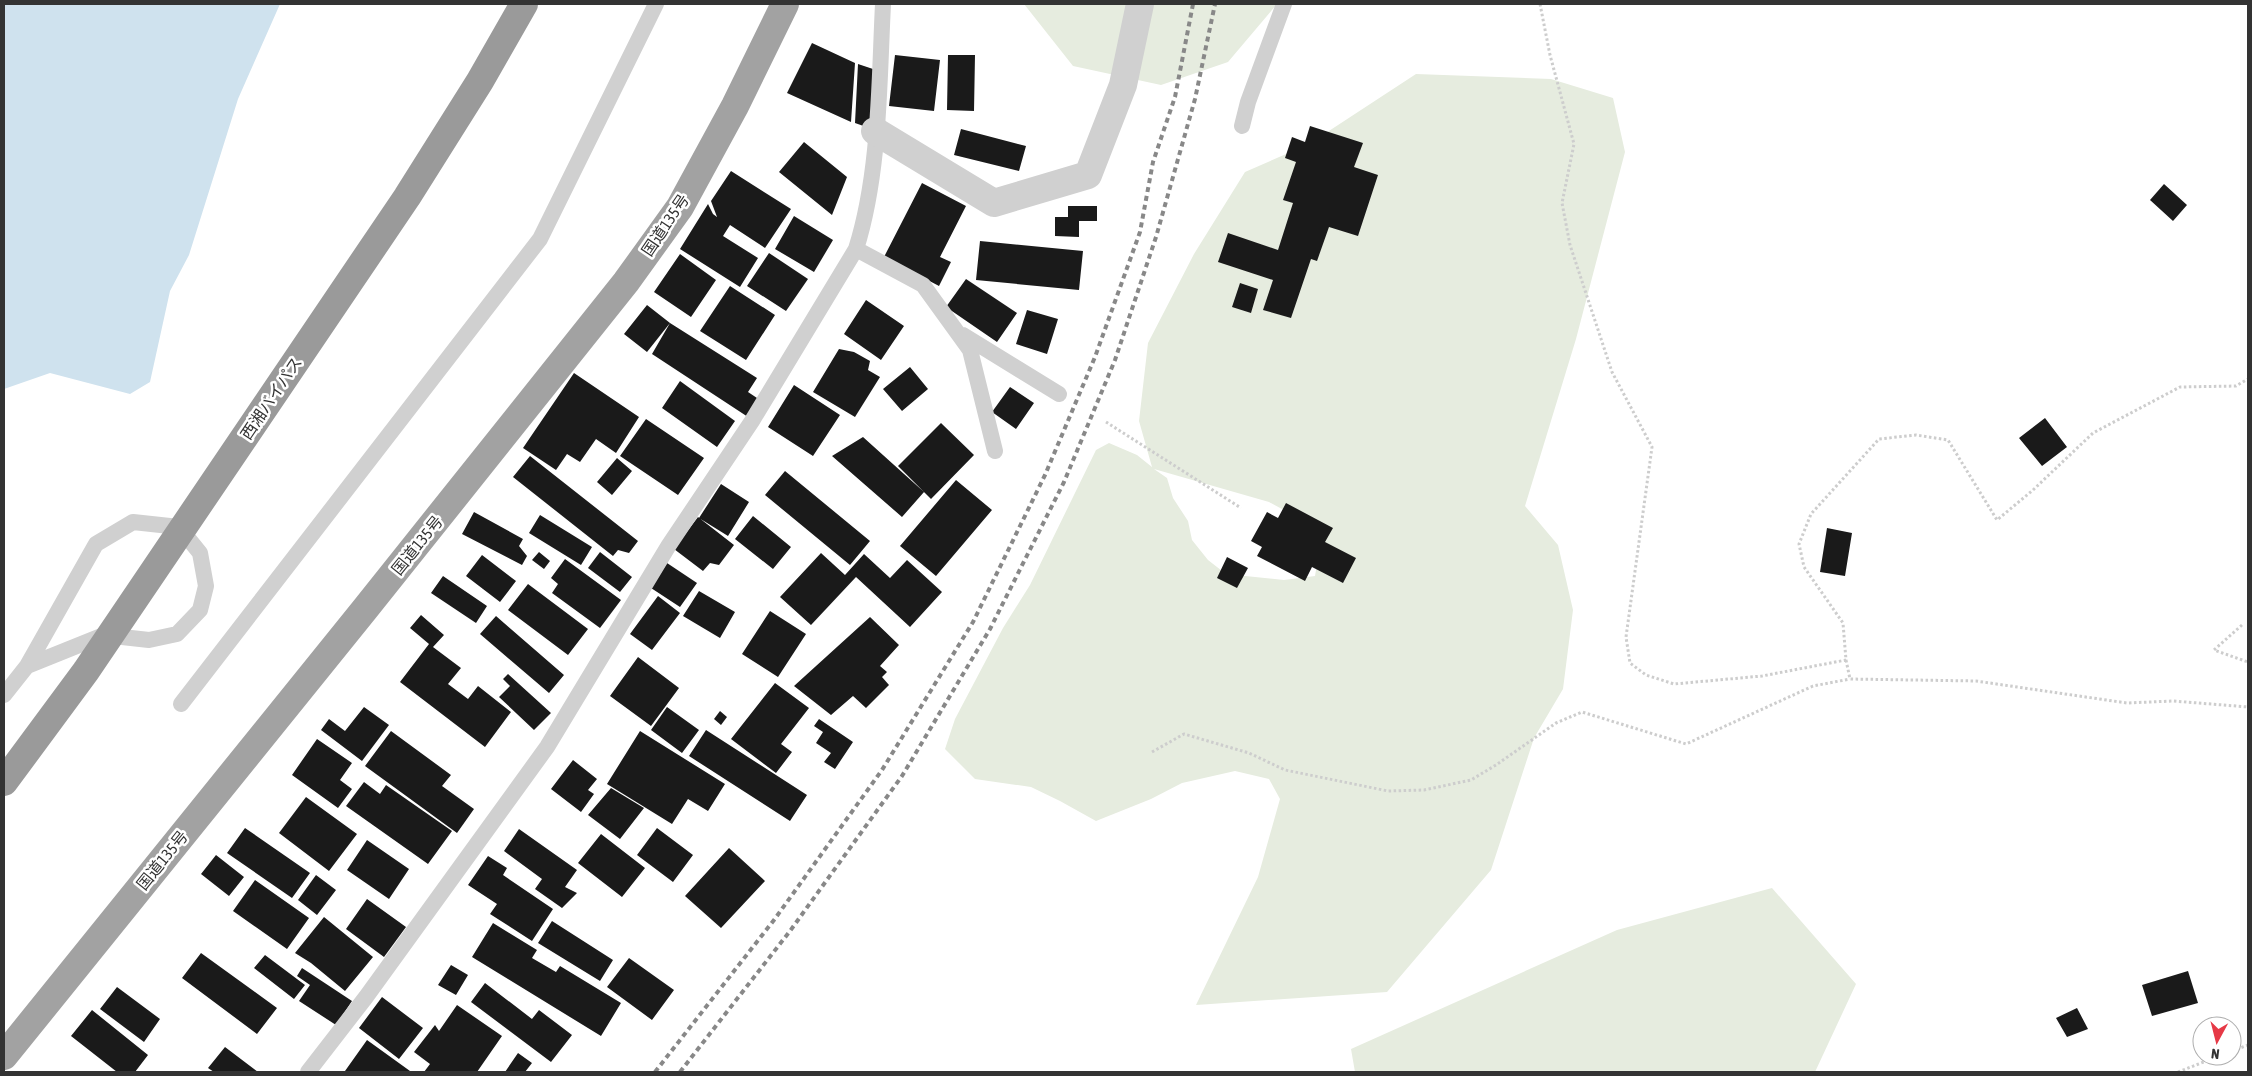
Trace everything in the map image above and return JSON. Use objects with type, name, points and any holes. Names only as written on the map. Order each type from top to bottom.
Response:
[{"type":"highway","name":"西湘バイパス","points":[[4,752],[86,641],[393,187],[466,75],[507,4]]},
{"type":"highway","name":"西湘バイパス","points":[[4,782],[86,671],[407,197],[480,82],[524,4]]},
{"type":"highway","name":"国道135号","points":[[4,1056],[347,632],[626,282],[680,207],[735,106],[785,4]]},
{"type":"street","points":[[875,131],[994,203],[1088,175],[1123,85],[1140,4]]},
{"type":"lane","points":[[181,704],[540,239],[656,4]]},
{"type":"lane","points":[[308,1072],[366,997],[547,748],[670,545],[752,422],[856,249],[865,220],[872,181],[883,4]]},
{"type":"lane","points":[[1242,126],[1248,102],[1284,4]]},
{"type":"lane","points":[[856,249],[923,285],[957,331],[970,350],[995,451]]},
{"type":"lane","points":[[957,331],[1059,394]]},
{"type":"lane","points":[[4,694],[27,666],[96,544],[133,522],[179,527],[200,553],[206,586],[200,610],[177,634],[149,640],[104,635],[27,666]]},
{"type":"path","points":[[1540,4],[1550,55],[1574,144],[1562,203],[1570,246],[1612,372],[1652,447],[1626,637],[1630,663],[1646,675],[1674,684],[1762,676],[1846,660]]},
{"type":"path","points":[[1850,679],[1846,660],[1843,623],[1804,567],[1799,544],[1811,514],[1879,439],[1916,435],[1948,440],[1997,520],[2033,490],[2093,433],[2180,387],[2236,386],[2248,379]]},
{"type":"path","points":[[1106,422],[1241,508]]},
{"type":"path","points":[[2242,625],[2214,650],[2248,662]]},
{"type":"path","points":[[1152,752],[1184,734],[1249,753],[1285,770],[1388,790],[1424,790],[1471,780],[1496,765],[1556,722],[1582,712],[1686,744],[1813,686],[1850,679],[1976,681],[2127,703],[2173,701],[2248,707]]},
{"type":"path","points":[[2178,1072],[2193,1066]]},
{"type":"shaded area","points":[[1024,4],[1277,4],[1228,62],[1161,85],[1073,66]]},
{"type":"shaded area","points":[[1416,74],[1551,79],[1613,98],[1625,152],[1576,339],[1525,506],[1558,545],[1573,610],[1563,689],[1534,738],[1491,870],[1387,992],[1196,1005],[1258,877],[1280,799],[1269,779],[1235,771],[1182,783],[1151,799],[1096,821],[1031,787],[975,779],[945,749],[955,719],[1003,628],[1030,585],[1096,450],[1109,443],[1137,455],[1152,467],[1139,421],[1148,343],[1194,254],[1245,172],[1309,144]],"holes":[[[1154,469],[1269,502],[1304,521],[1320,546],[1315,576],[1284,580],[1226,574],[1208,560],[1192,540],[1188,521],[1173,498],[1167,478]]]},
{"type":"shaded area","points":[[1772,888],[1856,984],[1815,1072],[1355,1072],[1351,1049],[1617,930]]},
{"type":"water","points":[[4,4],[280,4],[238,99],[189,255],[170,291],[150,382],[130,394],[50,373],[4,389]]},
{"type":"building","points":[[812,43],[855,63],[851,122],[787,93]]},
{"type":"building","points":[[895,55],[940,60],[934,111],[889,106]]},
{"type":"building","points":[[948,55],[975,55],[974,111],[947,110]]},
{"type":"building","points":[[858,64],[876,70],[872,129],[855,123]]},
{"type":"building","points":[[1310,126],[1363,143],[1354,167],[1378,175],[1358,236],[1329,227],[1317,261],[1311,259],[1291,318],[1263,310],[1273,280],[1218,262],[1228,233],[1278,250],[1293,203],[1283,200],[1296,162],[1285,158],[1292,137],[1305,142]]},
{"type":"building","points":[[961,129],[1026,146],[1019,171],[954,155]]},
{"type":"building","points":[[804,142],[847,177],[832,215],[779,172]]},
{"type":"building","points":[[731,171],[791,209],[765,248],[730,225],[723,236],[758,258],[740,287],[680,249],[708,204],[713,214],[717,217],[711,201]]},
{"type":"building","points":[[922,183],[966,206],[940,257],[951,262],[939,286],[884,257]]},
{"type":"building","points":[[2164,184],[2187,205],[2173,221],[2150,200]]},
{"type":"building","points":[[1068,206],[1097,206],[1097,221],[1079,221],[1079,237],[1055,236],[1055,217],[1068,217]]},
{"type":"building","points":[[794,216],[833,240],[814,272],[775,249]]},
{"type":"building","points":[[980,241],[1083,251],[1079,290],[976,280]]},
{"type":"building","points":[[769,253],[808,279],[786,311],[747,286]]},
{"type":"building","points":[[680,254],[716,280],[691,317],[654,292]]},
{"type":"building","points":[[966,279],[1017,313],[997,342],[946,307]]},
{"type":"building","points":[[1240,283],[1258,289],[1251,313],[1232,307]]},
{"type":"building","points":[[730,286],[775,315],[746,360],[700,331]]},
{"type":"building","points":[[866,300],[904,326],[881,360],[844,334]]},
{"type":"building","points":[[647,305],[670,323],[647,352],[624,334]]},
{"type":"building","points":[[1027,310],[1058,319],[1047,354],[1016,344]]},
{"type":"building","points":[[670,323],[757,378],[748,392],[760,400],[748,417],[652,354]]},
{"type":"building","points":[[839,349],[854,352],[870,361],[868,370],[880,377],[855,417],[813,392]]},
{"type":"building","points":[[910,367],[928,389],[902,411],[883,389]]},
{"type":"building","points":[[574,373],[639,417],[616,453],[596,439],[580,462],[567,454],[556,470],[523,448]]},
{"type":"building","points":[[680,381],[735,421],[717,447],[662,408]]},
{"type":"building","points":[[794,385],[840,415],[813,456],[768,427]]},
{"type":"building","points":[[1010,387],[1034,403],[1016,429],[992,412]]},
{"type":"building","points":[[2045,418],[2067,447],[2042,466],[2019,438]]},
{"type":"building","points":[[646,419],[704,458],[678,495],[620,456]]},
{"type":"building","points":[[941,423],[974,455],[931,499],[898,466]]},
{"type":"building","points":[[863,437],[924,492],[902,517],[832,456]]},
{"type":"building","points":[[530,456],[638,541],[629,553],[618,550],[613,556],[513,477]]},
{"type":"building","points":[[617,458],[632,471],[612,495],[597,482]]},
{"type":"building","points":[[785,471],[870,541],[850,565],[765,495]]},
{"type":"building","points":[[956,480],[992,510],[936,576],[900,546]]},
{"type":"building","points":[[721,484],[749,502],[728,536],[699,518]]},
{"type":"building","points":[[1286,503],[1333,528],[1325,542],[1356,558],[1343,583],[1312,567],[1305,581],[1257,556],[1262,547],[1251,541],[1267,512],[1278,518]]},
{"type":"building","points":[[474,512],[523,539],[519,546],[527,556],[522,565],[462,534]]},
{"type":"building","points":[[540,515],[592,547],[581,565],[529,533]]},
{"type":"building","points":[[753,516],[791,547],[773,569],[735,539]]},
{"type":"building","points":[[698,517],[734,545],[719,565],[710,563],[703,571],[674,549]]},
{"type":"building","points":[[1827,528],[1852,533],[1845,576],[1820,572]]},
{"type":"building","points":[[539,552],[550,561],[544,569],[532,560]]},
{"type":"building","points":[[600,552],[632,577],[620,592],[588,568]]},
{"type":"building","points":[[821,553],[845,575],[864,554],[890,578],[907,560],[942,592],[910,627],[856,577],[811,625],[780,597]]},
{"type":"building","points":[[482,555],[516,581],[500,602],[466,576]]},
{"type":"building","points":[[1227,557],[1248,568],[1237,588],[1217,578]]},
{"type":"building","points":[[565,559],[621,600],[600,628],[552,593],[558,584],[551,578]]},
{"type":"building","points":[[667,563],[697,583],[680,607],[651,588]]},
{"type":"building","points":[[443,576],[487,606],[476,623],[431,593]]},
{"type":"building","points":[[528,584],[588,629],[568,655],[508,610]]},
{"type":"building","points":[[699,591],[735,612],[720,638],[683,616]]},
{"type":"building","points":[[658,596],[680,613],[652,650],[630,634]]},
{"type":"building","points":[[770,611],[806,634],[778,677],[742,654]]},
{"type":"building","points":[[421,615],[444,635],[433,647],[461,668],[448,684],[468,699],[478,686],[511,712],[485,747],[400,682],[429,644],[410,628]]},
{"type":"building","points":[[496,616],[564,675],[549,693],[480,634]]},
{"type":"building","points":[[870,617],[899,645],[880,666],[887,672],[882,677],[889,685],[866,708],[853,696],[831,715],[794,686]]},
{"type":"building","points":[[638,657],[679,688],[651,726],[610,696]]},
{"type":"building","points":[[508,674],[551,713],[534,730],[499,697],[510,686],[503,679]]},
{"type":"building","points":[[775,683],[809,708],[781,744],[792,752],[776,773],[731,739]]},
{"type":"building","points":[[364,707],[389,725],[362,761],[321,730],[329,719],[345,731]]},
{"type":"building","points":[[667,707],[699,730],[682,753],[651,730]]},
{"type":"building","points":[[720,711],[727,717],[721,725],[714,719]]},
{"type":"building","points":[[819,719],[853,742],[835,769],[824,762],[831,753],[816,743],[823,732],[814,726]]},
{"type":"building","points":[[706,730],[807,795],[790,821],[689,756]]},
{"type":"building","points":[[391,731],[451,775],[442,786],[474,809],[457,833],[365,766]]},
{"type":"building","points":[[640,731],[725,784],[708,811],[688,799],[672,824],[607,784]]},
{"type":"building","points":[[317,739],[352,763],[340,780],[352,789],[338,808],[292,775]]},
{"type":"building","points":[[573,760],[597,779],[588,790],[594,794],[581,812],[551,789]]},
{"type":"building","points":[[364,782],[380,794],[386,785],[452,831],[428,864],[346,806]]},
{"type":"building","points":[[611,788],[644,808],[620,839],[588,815]]},
{"type":"building","points":[[306,797],[357,834],[329,871],[279,833]]},
{"type":"building","points":[[245,828],[310,873],[292,898],[227,853]]},
{"type":"building","points":[[657,828],[693,855],[673,882],[637,855]]},
{"type":"building","points":[[519,829],[577,870],[565,887],[577,893],[562,908],[535,889],[542,879],[504,851]]},
{"type":"building","points":[[601,834],[645,868],[622,897],[578,863]]},
{"type":"building","points":[[367,840],[409,869],[389,899],[347,870]]},
{"type":"building","points":[[729,848],[765,881],[721,928],[685,896]]},
{"type":"building","points":[[216,855],[244,877],[229,896],[201,874]]},
{"type":"building","points":[[488,856],[507,868],[503,875],[553,909],[532,941],[490,914],[497,904],[468,885]]},
{"type":"building","points":[[316,875],[336,890],[317,915],[298,900]]},
{"type":"building","points":[[255,880],[309,918],[287,949],[233,911]]},
{"type":"building","points":[[367,899],[406,927],[384,957],[346,929]]},
{"type":"building","points":[[324,917],[373,957],[345,991],[311,963],[295,953]]},
{"type":"building","points":[[552,921],[613,960],[600,981],[538,943]]},
{"type":"building","points":[[493,923],[537,950],[532,958],[556,972],[560,966],[621,1003],[601,1036],[472,957]]},
{"type":"building","points":[[201,953],[277,1008],[257,1034],[182,978]]},
{"type":"building","points":[[265,955],[305,985],[294,999],[254,968]]},
{"type":"building","points":[[629,958],[674,990],[652,1020],[607,987]]},
{"type":"building","points":[[451,965],[468,975],[456,995],[438,985]]},
{"type":"building","points":[[302,968],[352,1001],[336,1025],[299,1001],[310,985],[297,976]]},
{"type":"building","points":[[2188,971],[2198,1003],[2152,1016],[2142,985]]},
{"type":"building","points":[[485,983],[532,1019],[539,1010],[572,1035],[551,1062],[471,1002]]},
{"type":"building","points":[[117,987],[160,1019],[144,1042],[100,1009]]},
{"type":"building","points":[[382,997],[423,1028],[399,1059],[359,1028]]},
{"type":"building","points":[[457,1005],[502,1036],[477,1072],[424,1072],[430,1064],[414,1052],[435,1025],[439,1031]]},
{"type":"building","points":[[2077,1008],[2088,1029],[2067,1037],[2056,1018]]},
{"type":"building","points":[[92,1010],[148,1055],[135,1072],[117,1072],[71,1036]]},
{"type":"building","points":[[367,1040],[410,1071],[345,1071]]},
{"type":"building","points":[[225,1047],[258,1072],[214,1072],[208,1068]]},
{"type":"building","points":[[518,1053],[532,1063],[525,1072],[505,1072]]},
{"type":"railway","points":[[655,1072],[774,920],[882,770],[973,622],[1045,475],[1095,357],[1140,232],[1153,162],[1175,97],[1193,4]]},
{"type":"railway","points":[[680,1072],[790,931],[902,776],[990,629],[1064,482],[1115,360],[1156,237],[1195,99],[1215,4]]}]
